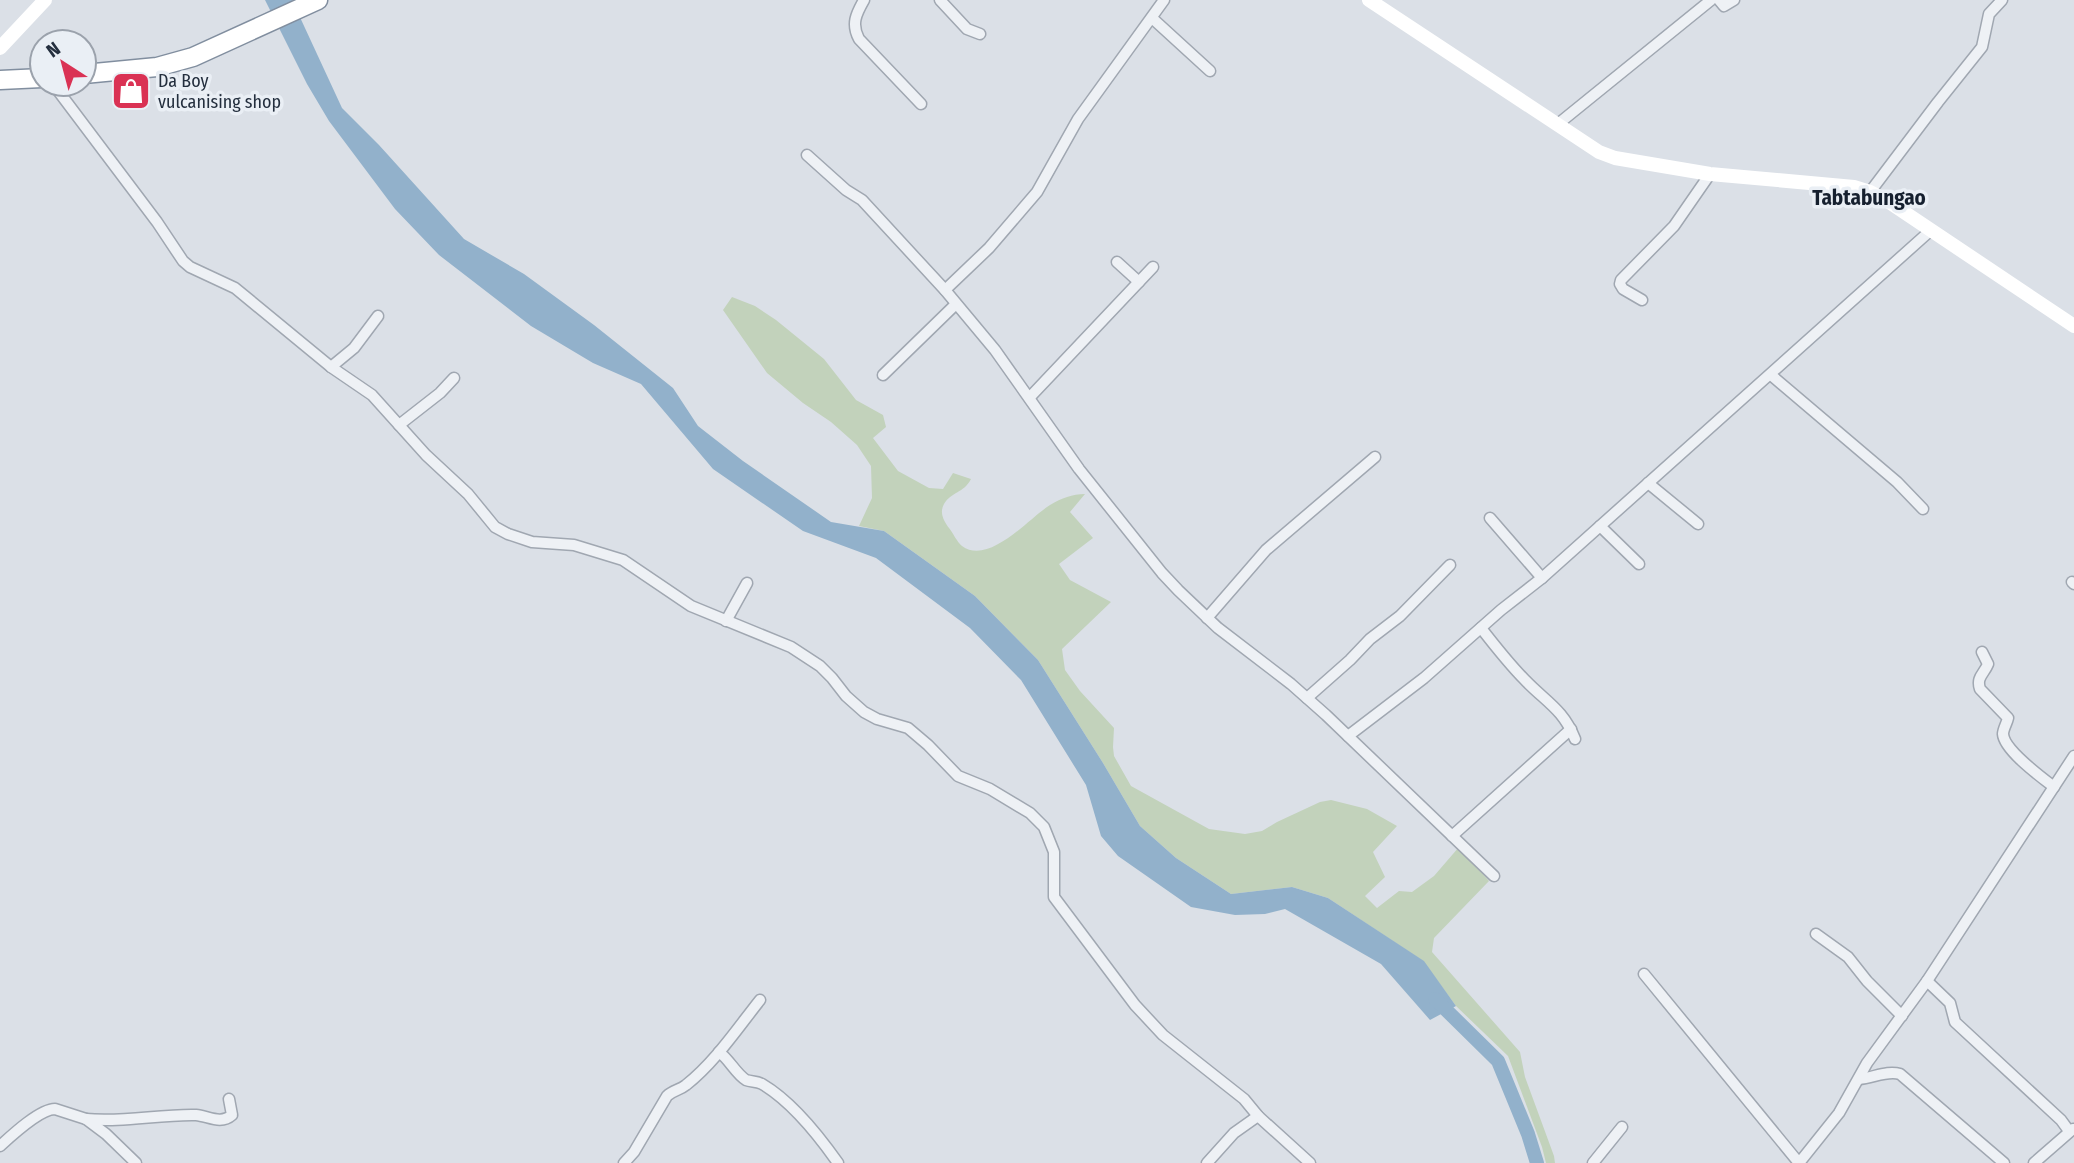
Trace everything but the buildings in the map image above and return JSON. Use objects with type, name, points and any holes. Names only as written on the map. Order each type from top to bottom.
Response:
[{"type":"highway","points":[[98,73],[175,63],[249,33],[318,0]]},
{"type":"highway","points":[[0,80],[28,79]]},
{"type":"street","points":[[0,48],[45,0]]},
{"type":"street","points":[[864,0],[854,22],[859,39],[921,104]]},
{"type":"street","points":[[940,0],[967,29],[980,34]]},
{"type":"street","points":[[945,290],[989,248],[1037,192],[1078,119],[1164,0]]},
{"type":"street","points":[[1369,0],[1599,152],[1615,158],[1710,174],[1854,187],[1870,192],[2074,326]]},
{"type":"street","points":[[1558,124],[1712,0]]},
{"type":"street","points":[[1719,0],[1724,6],[1734,0]]},
{"type":"street","points":[[1870,192],[1982,47],[1989,14],[2003,0]]},
{"type":"street","points":[[1152,18],[1210,71]]},
{"type":"street","points":[[64,98],[183,261],[235,288],[331,367],[372,395],[426,455],[468,494],[501,530],[532,542],[574,545],[623,559],[685,603],[779,641],[820,666],[864,712],[877,719],[908,728],[958,776],[1012,801],[1040,821],[1054,852],[1053,895],[1116,981],[1152,1025],[1244,1099],[1258,1116],[1310,1163]]},
{"type":"street","points":[[807,155],[846,190],[862,200],[945,290],[995,350],[1079,469],[1162,573],[1207,618],[1307,698],[1494,876]]},
{"type":"street","points":[[1642,300],[1623,289],[1621,280],[1674,226],[1710,174]]},
{"type":"street","points":[[1348,736],[1424,678],[1542,578],[1930,231]]},
{"type":"street","points":[[1117,262],[1139,282]]},
{"type":"street","points":[[1030,397],[1153,267]]},
{"type":"street","points":[[883,375],[956,304]]},
{"type":"street","points":[[331,367],[354,348],[378,316]]},
{"type":"street","points":[[1771,375],[1897,482],[1923,509]]},
{"type":"street","points":[[398,425],[440,393],[454,378]]},
{"type":"street","points":[[1207,618],[1266,550],[1375,457]]},
{"type":"street","points":[[1648,483],[1698,524]]},
{"type":"street","points":[[1490,518],[1542,578]]},
{"type":"street","points":[[1600,526],[1639,564]]},
{"type":"street","points":[[1307,698],[1450,565]]},
{"type":"street","points":[[726,621],[747,583]]},
{"type":"street","points":[[1481,628],[1503,657],[1563,715],[1575,739]]},
{"type":"street","points":[[1982,652],[1988,664],[1978,679],[1978,684],[1980,690],[2008,718],[2003,732],[2005,741],[2030,768],[2054,787]]},
{"type":"street","points":[[1452,836],[1571,729]]},
{"type":"street","points":[[1644,974],[1799,1163],[1839,1113],[1867,1063],[1927,981],[2074,756]]},
{"type":"street","points":[[1816,934],[1848,957],[1867,981],[1902,1016]]},
{"type":"street","points":[[1927,981],[1950,1003],[1955,1022],[2072,1129],[2034,1163]]},
{"type":"street","points":[[624,1163],[634,1152],[667,1096],[685,1086],[719,1052],[760,1000]]},
{"type":"street","points":[[719,1052],[746,1079],[764,1085],[784,1101],[814,1132],[838,1163]]},
{"type":"street","points":[[1859,1079],[1874,1078],[1890,1072],[1900,1074],[2004,1163]]},
{"type":"street","points":[[0,1146],[50,1109],[99,1120],[198,1115],[223,1120],[232,1115],[229,1099]]},
{"type":"street","points":[[1207,1163],[1234,1133],[1258,1116]]},
{"type":"street","points":[[86,1119],[136,1163]]},
{"type":"street","points":[[1592,1163],[1622,1127]]},
{"type":"green space","points":[[732,297],[755,306],[776,320],[824,359],[856,400],[883,415],[886,427],[873,438],[898,471],[929,488],[943,489],[953,473],[971,479],[947,500],[942,511],[945,523],[962,546],[973,551],[996,545],[1050,505],[1067,497],[1085,494],[1070,512],[1093,538],[1059,564],[1070,580],[1111,602],[1062,649],[1065,670],[1114,728],[1114,756],[1131,786],[1209,829],[1245,834],[1262,831],[1320,802],[1331,800],[1367,809],[1397,826],[1373,852],[1385,877],[1365,896],[1377,908],[1399,891],[1412,892],[1434,876],[1459,847],[1489,881],[1434,938],[1432,952],[1520,1052],[1525,1077],[1555,1163],[1546,1163],[1508,1056],[1456,1006],[1423,961],[1328,898],[1292,887],[1231,894],[1176,858],[1140,826],[1038,660],[975,596],[884,531],[859,526],[872,498],[871,466],[857,445],[767,373],[723,310]]},
{"type":"water","points":[[265,0],[292,0],[342,108],[464,239],[524,274],[594,325],[673,388],[698,426],[743,461],[831,522],[884,531],[975,596],[1038,660],[1140,826],[1176,858],[1231,894],[1292,887],[1328,898],[1424,961],[1456,1006],[1430,1020],[1381,964],[1285,909],[1265,914],[1235,915],[1191,907],[1118,856],[1101,836],[1086,785],[1021,680],[970,628],[876,558],[803,531],[713,469],[641,384],[593,363],[531,326],[439,255],[395,209],[329,121],[307,84]]},
{"type":"waterway","points":[[1435,999],[1498,1061],[1537,1163]]},
{"type":"place","name":"Da Boy vulcanising shop","points":[[131,91]]},
{"type":"district","name":"Tabtabungao","points":[[1869,198]]}]
